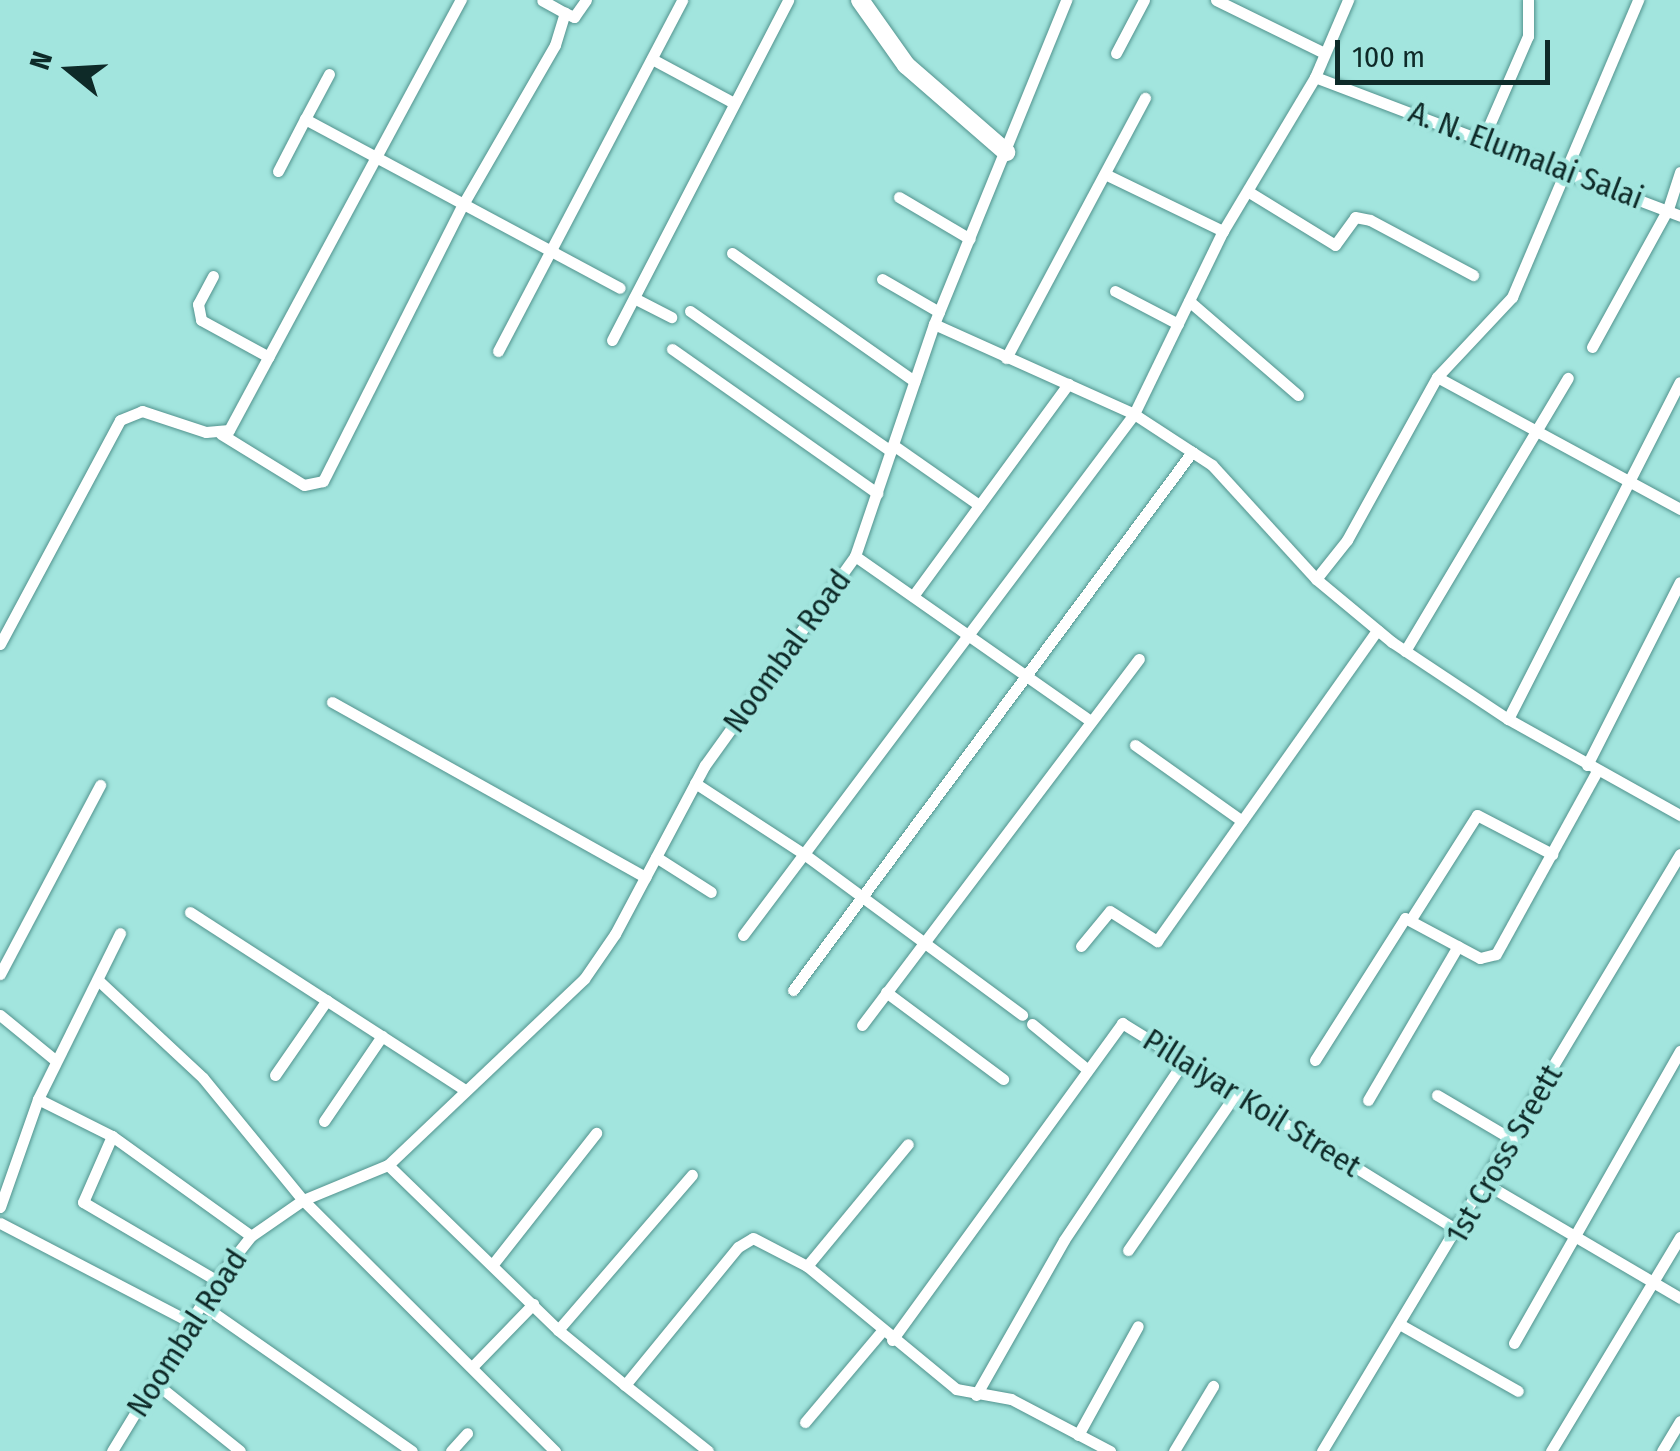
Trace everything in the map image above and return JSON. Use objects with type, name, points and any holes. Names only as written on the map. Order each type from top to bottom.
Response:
[{"type":"street","points":[[222,434],[269,357],[461,0]]},
{"type":"street","points":[[542,0],[574,18],[586,0]]},
{"type":"street","points":[[498,351],[682,0]]},
{"type":"street","points":[[612,340],[788,0]]},
{"type":"street","points":[[860,0],[906,65],[1006,152]]},
{"type":"street","name":"Noombal Road","points":[[112,1451],[216,1280],[251,1236],[303,1200],[388,1165],[584,979],[646,877],[695,783],[856,556],[937,318],[1066,0]]},
{"type":"street","points":[[1116,52],[1144,0]]},
{"type":"street","points":[[1216,0],[1324,53]]},
{"type":"street","points":[[743,935],[1134,414],[1223,231],[1314,77],[1348,0]]},
{"type":"street","points":[[1484,138],[1528,36],[1528,0]]},
{"type":"street","points":[[1316,580],[1347,540],[1438,377],[1512,298],[1638,0]]},
{"type":"street","points":[[0,644],[120,420],[142,411],[222,434],[304,485],[324,481],[462,206],[548,58],[565,14]]},
{"type":"street","points":[[652,59],[734,104]]},
{"type":"street","points":[[278,171],[329,74]]},
{"type":"street","name":"A. N. Elumalai Salai","points":[[1314,77],[1484,138],[1680,216]]},
{"type":"street","points":[[1006,358],[1107,176],[1145,98]]},
{"type":"street","points":[[305,119],[620,288]]},
{"type":"street","points":[[1592,347],[1668,209],[1680,172]]},
{"type":"street","points":[[1107,176],[1223,231]]},
{"type":"street","points":[[1249,192],[1335,245],[1355,217],[1370,220],[1472,275]]},
{"type":"street","points":[[899,197],[970,239]]},
{"type":"street","points":[[732,254],[914,382]]},
{"type":"street","points":[[213,276],[198,304],[201,320],[269,357]]},
{"type":"street","points":[[882,279],[937,318],[1006,358],[1134,414],[1192,452],[1316,580],[1405,651],[1508,719],[1679,812]]},
{"type":"street","points":[[1115,292],[1178,324]]},
{"type":"street","points":[[634,298],[672,317]]},
{"type":"street","points":[[1189,302],[1298,396]]},
{"type":"street","points":[[690,311],[979,505]]},
{"type":"street","points":[[672,349],[877,493]]},
{"type":"street","points":[[1438,377],[1629,486],[1680,509]]},
{"type":"street","points":[[1405,651],[1568,378]]},
{"type":"street","points":[[1508,719],[1680,382]]},
{"type":"street","points":[[913,596],[1068,384]]},
{"type":"street","points":[[793,990],[1192,452]]},
{"type":"street","points":[[856,556],[1091,722]]},
{"type":"street","points":[[1315,1060],[1400,922],[1412,919],[1480,958],[1496,954],[1552,854],[1680,582]]},
{"type":"street","points":[[1082,946],[1110,911],[1156,941],[1378,630]]},
{"type":"street","points":[[862,1025],[1139,659]]},
{"type":"street","points":[[332,702],[646,877]]},
{"type":"street","points":[[1135,745],[1242,821]]},
{"type":"street","points":[[695,783],[862,896],[1027,1019],[1088,1070]]},
{"type":"street","points":[[0,974],[100,785]]},
{"type":"street","points":[[1412,919],[1476,814],[1552,854]]},
{"type":"street","name":"1st Cross Sreett","points":[[1322,1451],[1460,1231],[1680,854]]},
{"type":"street","points":[[656,857],[711,892]]},
{"type":"street","points":[[190,912],[464,1089]]},
{"type":"street","points":[[0,1208],[55,1060],[120,933]]},
{"type":"street","points":[[1368,1100],[1458,946]]},
{"type":"street","points":[[98,981],[203,1078],[303,1200],[555,1451]]},
{"type":"street","points":[[886,992],[1003,1078]]},
{"type":"street","points":[[275,1075],[328,1000]]},
{"type":"street","points":[[0,1015],[55,1060]]},
{"type":"street","name":"Pillaiyar Koil Street","points":[[892,1340],[1122,1023],[1460,1231]]},
{"type":"street","points":[[324,1121],[382,1036]]},
{"type":"street","points":[[1514,1343],[1680,1051]]},
{"type":"street","points":[[976,1395],[1064,1240],[1185,1059]]},
{"type":"street","points":[[1128,1250],[1237,1092]]},
{"type":"street","points":[[1437,1095],[1513,1140]]},
{"type":"street","points":[[38,1099],[112,1136],[251,1236]]},
{"type":"street","points":[[493,1264],[596,1133]]},
{"type":"street","points":[[112,1136],[83,1202],[216,1280]]},
{"type":"street","points":[[807,1266],[908,1144]]},
{"type":"street","points":[[388,1165],[558,1330],[708,1451]]},
{"type":"street","points":[[558,1330],[692,1174]]},
{"type":"street","points":[[1486,1184],[1680,1298]]},
{"type":"street","points":[[0,1223],[190,1322]]},
{"type":"street","points":[[625,1385],[738,1247],[753,1238],[807,1266],[956,1389],[1011,1399],[1110,1451]]},
{"type":"street","points":[[1551,1451],[1680,1238]]},
{"type":"street","points":[[202,1304],[412,1451]]},
{"type":"street","points":[[472,1368],[533,1304]]},
{"type":"street","points":[[1402,1325],[1518,1391]]},
{"type":"street","points":[[1078,1434],[1138,1326]]},
{"type":"street","points":[[805,1422],[882,1331]]},
{"type":"street","points":[[154,1382],[240,1451]]},
{"type":"street","points":[[1174,1451],[1213,1386]]},
{"type":"street","points":[[1662,1451],[1680,1421]]},
{"type":"street","points":[[451,1451],[467,1433]]}]
